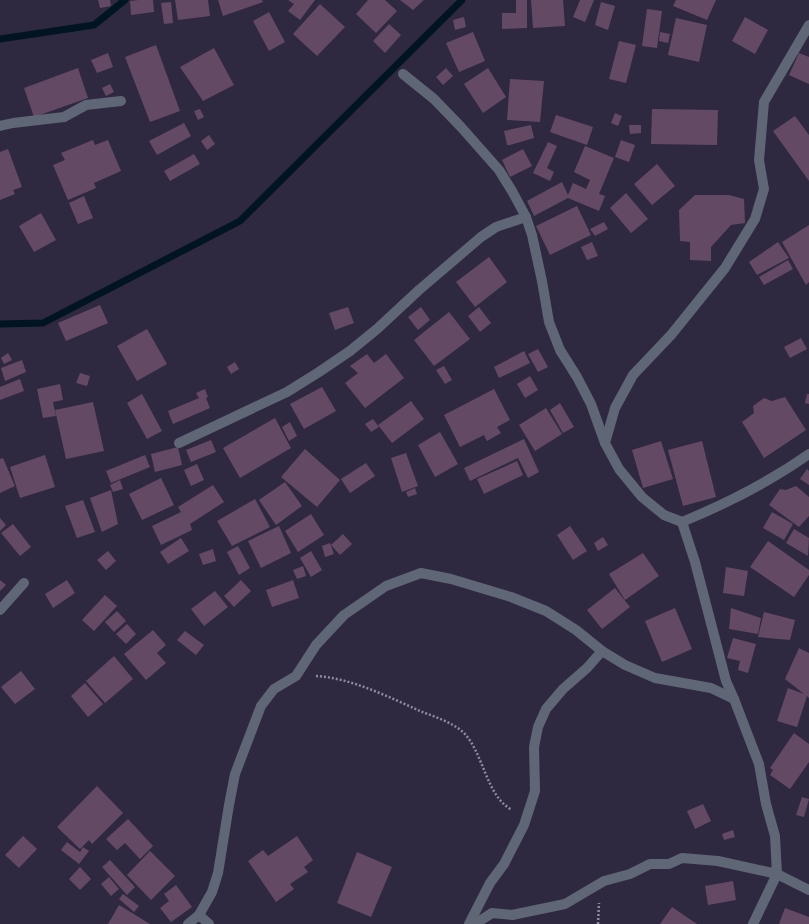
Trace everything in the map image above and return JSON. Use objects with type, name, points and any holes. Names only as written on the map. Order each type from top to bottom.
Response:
[{"type":"street","points":[[605,443],[615,408],[633,375],[671,335],[725,268],[755,219],[764,189],[759,160],[764,102],[809,25]]},
{"type":"street","points":[[403,74],[434,99],[479,146],[499,170],[512,191],[526,217],[536,251],[550,322],[560,350],[577,377],[591,404],[605,443],[619,469],[642,497],[664,515],[682,522],[727,503],[758,487],[809,454]]},
{"type":"street","points":[[0,126],[64,117],[86,105],[121,100]]},
{"type":"street","points":[[179,443],[287,392],[319,372],[350,351],[377,329],[419,290],[481,238],[496,227],[526,217]]},
{"type":"street","points":[[682,522],[695,562],[726,681],[759,764],[766,804],[775,836],[777,874],[753,924]]},
{"type":"street","points":[[188,924],[199,915],[212,892],[218,873],[229,805],[236,774],[261,706],[274,689],[296,676],[316,645],[344,615],[386,586],[421,573],[451,579],[511,597],[546,611],[576,630],[602,651],[624,665],[655,678],[711,688],[734,699]]},
{"type":"street","points":[[0,610],[24,583]]},
{"type":"street","points":[[469,924],[490,883],[504,864],[526,818],[535,791],[534,747],[538,727],[546,709],[602,651]]},
{"type":"street","points":[[475,924],[492,913],[512,916],[565,904],[604,881],[630,874],[650,864],[668,864],[682,858],[718,861],[777,874],[809,890]]},
{"type":"street","points":[[199,915],[208,924]]},
{"type":"path","points":[[296,676],[324,677],[350,683],[452,725],[464,734],[474,748],[493,790],[500,801],[509,809],[526,818]]},
{"type":"building","points":[[98,0],[110,0],[111,6],[100,8]]},
{"type":"building","points":[[153,0],[154,12],[131,15],[130,1]]},
{"type":"building","points":[[175,0],[208,0],[210,16],[178,20]]},
{"type":"building","points":[[218,0],[262,0],[263,2],[223,16]]},
{"type":"building","points":[[288,0],[315,0],[300,20],[288,11],[294,4]]},
{"type":"building","points":[[368,0],[385,0],[397,11],[376,33],[356,14]]},
{"type":"building","points":[[400,0],[424,0],[413,10]]},
{"type":"building","points":[[516,0],[527,0],[527,28],[502,29],[502,13],[516,13]]},
{"type":"building","points":[[531,0],[563,0],[565,26],[533,28]]},
{"type":"building","points":[[580,0],[594,0],[585,22],[573,17]]},
{"type":"building","points":[[676,0],[716,0],[707,20],[673,6]]},
{"type":"building","points":[[171,2],[173,23],[164,24],[161,3]]},
{"type":"building","points":[[601,2],[615,6],[608,30],[595,25]]},
{"type":"building","points":[[320,4],[345,27],[317,56],[293,34]]},
{"type":"building","points":[[647,9],[662,11],[657,48],[642,46]]},
{"type":"building","points":[[269,12],[285,42],[269,51],[253,21]]},
{"type":"building","points":[[464,17],[466,27],[455,30],[453,20]]},
{"type":"building","points":[[745,17],[768,30],[755,54],[732,41]]},
{"type":"building","points":[[676,18],[707,25],[699,62],[668,55]]},
{"type":"building","points":[[389,24],[401,35],[385,53],[373,41]]},
{"type":"building","points":[[473,32],[485,61],[459,72],[446,43]]},
{"type":"building","points":[[660,32],[670,34],[668,43],[659,41]]},
{"type":"building","points":[[619,41],[636,45],[626,83],[609,79]]},
{"type":"building","points":[[156,45],[180,111],[150,122],[125,57]]},
{"type":"building","points":[[214,48],[234,85],[203,101],[180,67]]},
{"type":"building","points":[[108,53],[113,67],[97,73],[91,60]]},
{"type":"building","points":[[799,53],[809,57],[809,84],[789,75]]},
{"type":"building","points":[[78,68],[88,98],[34,117],[24,88]]},
{"type":"building","points":[[446,68],[453,76],[443,85],[436,77]]},
{"type":"building","points":[[488,68],[506,97],[483,113],[464,84]]},
{"type":"building","points":[[510,79],[544,81],[540,122],[507,120]]},
{"type":"building","points":[[110,84],[114,92],[106,96],[102,88]]},
{"type":"building","points":[[200,109],[204,117],[198,120],[194,111]]},
{"type":"building","points":[[652,109],[718,110],[717,145],[651,144]]},
{"type":"building","points":[[615,113],[622,116],[618,126],[611,123]]},
{"type":"building","points":[[556,115],[593,127],[587,145],[550,132]]},
{"type":"building","points":[[795,116],[809,135],[809,181],[773,131]]},
{"type":"building","points":[[184,123],[191,136],[157,155],[149,141]]},
{"type":"building","points":[[531,125],[534,138],[507,145],[504,131]]},
{"type":"building","points":[[629,125],[641,125],[641,133],[630,134]]},
{"type":"building","points":[[209,135],[215,144],[207,150],[201,141]]},
{"type":"building","points":[[93,140],[95,145],[108,140],[121,171],[94,183],[96,188],[68,200],[53,165],[65,160],[61,153]]},
{"type":"building","points":[[621,140],[635,145],[629,162],[615,157]]},
{"type":"building","points":[[548,142],[557,146],[547,168],[554,172],[550,181],[533,173]]},
{"type":"building","points":[[585,146],[614,158],[599,194],[605,196],[599,211],[568,198],[534,216],[527,201],[562,182],[568,195],[573,183],[586,189],[590,180],[574,172]]},
{"type":"building","points":[[8,149],[22,187],[13,190],[15,194],[0,200],[0,152]]},
{"type":"building","points":[[523,149],[532,166],[510,177],[502,160]]},
{"type":"building","points":[[194,154],[200,164],[170,181],[164,171]]},
{"type":"building","points":[[657,164],[675,186],[652,205],[634,184]]},
{"type":"building","points":[[626,193],[648,219],[631,233],[610,208]]},
{"type":"building","points":[[695,195],[729,195],[744,199],[745,223],[731,225],[711,247],[711,261],[690,260],[690,242],[680,241],[679,210]]},
{"type":"building","points":[[84,196],[93,218],[78,224],[69,203]]},
{"type":"building","points":[[577,206],[591,235],[550,255],[536,226]]},
{"type":"building","points":[[41,213],[56,240],[34,252],[19,226]]},
{"type":"building","points":[[604,222],[608,229],[595,236],[590,229]]},
{"type":"building","points":[[809,225],[809,282],[806,285],[782,242]]},
{"type":"building","points":[[592,242],[598,256],[587,260],[581,247]]},
{"type":"building","points":[[778,242],[789,258],[757,275],[749,262]]},
{"type":"building","points":[[489,257],[507,282],[475,307],[456,282]]},
{"type":"building","points":[[788,260],[793,269],[764,285],[759,277]]},
{"type":"building","points":[[100,305],[108,323],[66,341],[58,323]]},
{"type":"building","points":[[348,307],[354,323],[335,330],[329,313]]},
{"type":"building","points":[[421,307],[430,320],[418,330],[408,317]]},
{"type":"building","points":[[479,307],[491,323],[480,332],[468,316]]},
{"type":"building","points":[[449,312],[470,339],[434,366],[414,340]]},
{"type":"building","points":[[147,329],[167,364],[137,381],[117,346]]},
{"type":"building","points":[[801,338],[807,349],[790,358],[784,347]]},
{"type":"building","points":[[538,349],[548,367],[538,372],[528,354]]},
{"type":"building","points":[[524,351],[530,363],[499,378],[494,367]]},
{"type":"building","points":[[8,353],[12,360],[4,364],[1,358]]},
{"type":"building","points":[[367,354],[374,363],[386,354],[404,378],[365,408],[345,383],[358,373],[350,366]]},
{"type":"building","points":[[22,360],[26,372],[5,381],[1,368]]},
{"type":"building","points":[[235,362],[239,369],[231,374],[227,367]]},
{"type":"building","points":[[444,366],[452,380],[445,384],[436,370]]},
{"type":"building","points":[[80,373],[90,376],[87,386],[76,383]]},
{"type":"building","points":[[530,376],[538,390],[525,398],[517,384]]},
{"type":"building","points":[[20,379],[24,391],[0,400],[0,387]]},
{"type":"building","points":[[60,384],[63,400],[53,402],[56,416],[43,418],[37,389]]},
{"type":"building","points":[[322,387],[336,411],[304,429],[290,404]]},
{"type":"building","points":[[205,389],[208,397],[206,398],[210,408],[173,424],[168,411],[199,398],[196,393]]},
{"type":"building","points":[[494,389],[510,420],[497,427],[501,433],[487,441],[484,435],[460,447],[444,415]]},
{"type":"building","points":[[142,394],[162,431],[147,439],[127,403]]},
{"type":"building","points":[[807,394],[809,394],[809,404],[805,403]]},
{"type":"building","points":[[785,397],[806,430],[764,458],[742,422],[754,413],[753,406],[764,398],[772,401]]},
{"type":"building","points":[[411,401],[424,419],[392,443],[378,425]]},
{"type":"building","points":[[93,402],[104,451],[66,459],[55,410]]},
{"type":"building","points":[[560,403],[574,427],[563,433],[550,410]]},
{"type":"building","points":[[546,408],[562,434],[535,451],[519,425]]},
{"type":"building","points":[[275,418],[291,448],[240,478],[223,448]]},
{"type":"building","points":[[373,419],[379,427],[371,432],[365,424]]},
{"type":"building","points":[[290,422],[297,436],[289,441],[282,427]]},
{"type":"building","points":[[440,432],[458,464],[435,477],[418,445]]},
{"type":"building","points":[[524,439],[539,472],[528,478],[518,458],[470,481],[464,468]]},
{"type":"building","points":[[211,440],[216,452],[191,462],[186,450]]},
{"type":"building","points":[[661,441],[673,479],[643,488],[632,450]]},
{"type":"building","points":[[702,441],[716,497],[683,506],[668,450]]},
{"type":"building","points":[[178,447],[182,465],[155,472],[151,454]]},
{"type":"building","points":[[305,449],[340,480],[317,507],[281,477]]},
{"type":"building","points":[[406,453],[418,486],[402,492],[391,458]]},
{"type":"building","points":[[45,455],[55,487],[20,498],[10,467]]},
{"type":"building","points":[[145,455],[150,467],[111,483],[106,471]]},
{"type":"building","points":[[3,458],[15,486],[0,493],[0,459]]},
{"type":"building","points":[[517,461],[523,475],[484,494],[477,479]]},
{"type":"building","points":[[366,463],[375,476],[350,493],[341,479]]},
{"type":"building","points":[[197,464],[204,480],[191,486],[184,470]]},
{"type":"building","points":[[807,469],[809,471],[809,485],[800,479]]},
{"type":"building","points":[[161,478],[174,505],[142,520],[129,494]]},
{"type":"building","points":[[120,480],[123,489],[113,492],[110,485]]},
{"type":"building","points":[[285,482],[302,506],[276,525],[259,500]]},
{"type":"building","points":[[213,485],[224,502],[190,524],[192,530],[161,545],[152,526],[181,512],[178,507]]},
{"type":"building","points":[[796,486],[809,497],[809,516],[799,527],[769,505],[780,489],[786,490]]},
{"type":"building","points":[[415,488],[417,494],[408,497],[406,492]]},
{"type":"building","points":[[111,490],[118,524],[102,532],[90,498]]},
{"type":"building","points":[[255,499],[270,527],[232,546],[217,521]]},
{"type":"building","points":[[83,500],[95,532],[77,538],[65,506]]},
{"type":"building","points":[[772,512],[793,524],[784,540],[763,528]]},
{"type":"building","points":[[311,514],[324,535],[298,552],[285,531]]},
{"type":"building","points":[[0,518],[6,525],[0,531]]},
{"type":"building","points":[[13,524],[31,547],[20,556],[1,533]]},
{"type":"building","points":[[279,526],[291,553],[261,568],[248,541]]},
{"type":"building","points":[[570,526],[587,551],[573,560],[557,535]]},
{"type":"building","points":[[794,529],[809,538],[808,556],[786,543]]},
{"type":"building","points":[[343,534],[352,544],[340,555],[331,545]]},
{"type":"building","points":[[603,537],[608,545],[598,551],[594,543]]},
{"type":"building","points":[[181,538],[189,551],[168,564],[160,552]]},
{"type":"building","points":[[768,541],[809,570],[809,575],[794,597],[750,567]]},
{"type":"building","points":[[330,543],[334,554],[325,557],[322,546]]},
{"type":"building","points":[[238,546],[250,568],[239,575],[227,552]]},
{"type":"building","points":[[213,549],[216,561],[203,565],[199,554]]},
{"type":"building","points":[[108,551],[116,561],[106,570],[97,560]]},
{"type":"building","points":[[311,551],[322,570],[311,577],[300,558]]},
{"type":"building","points":[[643,553],[659,576],[625,600],[609,574]]},
{"type":"building","points":[[303,566],[306,576],[297,579],[293,570]]},
{"type":"building","points":[[726,567],[748,571],[744,596],[723,593]]},
{"type":"building","points":[[0,580],[6,585],[0,591]]},
{"type":"building","points":[[67,580],[75,593],[53,608],[45,594]]},
{"type":"building","points":[[241,580],[251,591],[234,607],[224,596]]},
{"type":"building","points":[[293,580],[299,598],[272,607],[266,590]]},
{"type":"building","points":[[615,588],[630,607],[602,629],[587,610]]},
{"type":"building","points":[[215,591],[228,607],[204,626],[191,609]]},
{"type":"building","points":[[105,595],[117,606],[94,631],[82,620]]},
{"type":"building","points":[[675,608],[692,649],[662,662],[645,621]]},
{"type":"building","points":[[731,608],[761,618],[758,634],[729,629]]},
{"type":"building","points":[[117,611],[126,621],[114,632],[105,622]]},
{"type":"building","points":[[764,612],[795,620],[790,640],[758,637]]},
{"type":"building","points":[[127,624],[136,634],[126,644],[116,634]]},
{"type":"building","points":[[153,630],[166,645],[157,653],[166,663],[146,680],[124,654]]},
{"type":"building","points":[[185,631],[204,645],[196,655],[177,640]]},
{"type":"building","points":[[733,638],[756,644],[748,673],[738,670],[740,661],[727,658]]},
{"type":"building","points":[[799,648],[809,653],[809,698],[807,696],[797,727],[777,721],[788,688],[804,694],[785,679]]},
{"type":"building","points":[[114,656],[133,679],[105,703],[86,681]]},
{"type":"building","points":[[21,671],[35,689],[15,704],[1,687]]},
{"type":"building","points":[[85,683],[103,704],[88,717],[71,696]]},
{"type":"building","points":[[794,733],[809,744],[809,762],[790,789],[770,775],[773,770],[770,768]]},
{"type":"building","points":[[97,786],[123,813],[92,844],[89,840],[80,849],[57,827]]},
{"type":"building","points":[[802,797],[809,799],[804,817],[796,815]]},
{"type":"building","points":[[703,804],[711,821],[695,829],[687,811]]},
{"type":"building","points":[[128,819],[153,846],[140,859],[125,843],[117,850],[106,839]]},
{"type":"building","points":[[733,830],[735,837],[724,840],[722,834]]},
{"type":"building","points":[[23,836],[37,849],[19,868],[5,855]]},
{"type":"building","points":[[297,836],[313,860],[304,867],[308,872],[290,884],[294,889],[276,902],[248,861],[263,850],[268,856]]},
{"type":"building","points":[[67,842],[80,852],[83,847],[89,851],[79,864],[61,850]]},
{"type":"building","points":[[150,851],[175,876],[151,900],[127,875]]},
{"type":"building","points":[[357,852],[392,867],[371,917],[337,903]]},
{"type":"building","points":[[110,860],[135,887],[127,895],[102,867]]},
{"type":"building","points":[[80,867],[91,879],[80,890],[69,879]]},
{"type":"building","points":[[109,877],[119,889],[111,896],[101,884]]},
{"type":"building","points":[[733,881],[736,900],[708,905],[705,886]]},
{"type":"building","points":[[176,885],[192,907],[171,922],[160,908],[169,901],[164,894]]},
{"type":"building","points":[[123,894],[139,906],[134,912],[119,899]]},
{"type":"building","points":[[119,905],[150,924],[108,924]]},
{"type":"building","points":[[672,907],[697,924],[660,924]]},
{"type":"building","points":[[785,908],[809,917],[809,924],[779,924]]},
{"type":"waterway","points":[[0,39],[94,25],[125,0]]},
{"type":"waterway","points":[[0,324],[43,323],[240,221],[462,0]]}]
